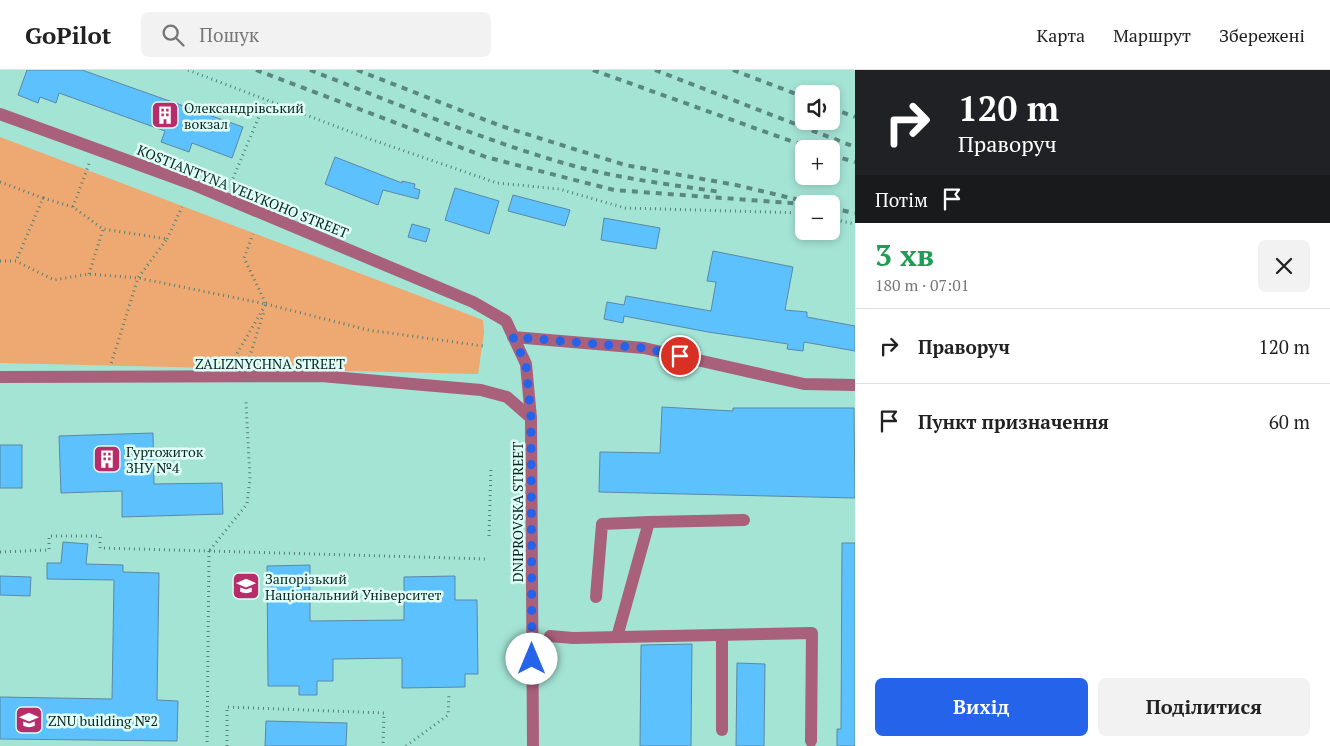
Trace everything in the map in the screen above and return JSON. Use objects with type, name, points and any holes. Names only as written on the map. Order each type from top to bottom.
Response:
[{"type":"street","name":"KOSTIANTYNA VELYKOHO STREET","points":[[0,114],[192,184],[473,302]]},
{"type":"street","name":"DNIPROVSKA STREET","points":[[473,302],[506,321],[526,364],[531,418],[533,746]]},
{"type":"street","points":[[513,337],[644,348],[804,384],[855,384]]},
{"type":"street","name":"ZALIZNYCHNA STREET","points":[[0,377],[321,376],[479,390],[507,397],[531,418]]},
{"type":"street","points":[[596,597],[602,524],[744,520]]},
{"type":"street","points":[[617,637],[649,522]]},
{"type":"street","points":[[550,636],[617,637],[812,633],[811,741]]},
{"type":"street","points":[[722,635],[722,730]]},
{"type":"path","points":[[188,70],[364,137],[497,184],[559,189],[625,208],[795,213]]},
{"type":"path","points":[[231,183],[266,100]]},
{"type":"path","points":[[73,207],[86,171]]},
{"type":"path","points":[[0,182],[73,207],[103,229],[167,239]]},
{"type":"path","points":[[16,261],[43,198]]},
{"type":"path","points":[[106,378],[138,278],[167,239],[182,207]]},
{"type":"path","points":[[840,221],[855,224]]},
{"type":"path","points":[[90,274],[103,229]]},
{"type":"path","points":[[244,377],[266,304],[244,258],[253,234]]},
{"type":"path","points":[[0,261],[16,261],[54,280],[90,274],[138,278],[266,304],[368,330],[483,346]]},
{"type":"path","points":[[223,377],[266,304]]},
{"type":"path","points":[[208,746],[209,551],[247,504],[250,479],[246,402]]},
{"type":"path","points":[[489,536],[491,466]]},
{"type":"path","points":[[0,552],[49,550],[49,536],[100,536],[100,548],[488,559]]},
{"type":"path","points":[[406,746],[448,715],[449,694]]},
{"type":"path","points":[[227,746],[227,707],[384,713],[383,746]]},
{"type":"shaded area","points":[[0,137],[483,320],[484,333],[478,374],[0,363]]},
{"type":"building","name":"Олександрівський вокзал","points":[[27,70],[82,70],[243,127],[232,158],[192,143],[189,152],[161,142],[165,131],[59,93],[56,103],[40,97],[38,103],[18,95]]},
{"type":"building","points":[[335,157],[402,183],[402,181],[415,184],[414,188],[420,190],[418,199],[383,190],[378,205],[325,184]]},
{"type":"building","points":[[455,188],[499,201],[489,234],[445,220]]},
{"type":"building","points":[[513,195],[570,210],[565,226],[508,211]]},
{"type":"building","points":[[604,218],[660,228],[656,249],[601,240]]},
{"type":"building","points":[[412,224],[430,229],[426,242],[408,237]]},
{"type":"building","points":[[713,251],[793,267],[785,310],[807,312],[807,317],[855,326],[855,351],[804,342],[803,351],[787,349],[788,344],[708,332],[624,316],[623,323],[604,319],[607,302],[624,305],[626,296],[711,311],[716,282],[707,281]]},
{"type":"building","points":[[662,407],[733,411],[733,408],[854,408],[855,498],[599,492],[600,452],[660,453]]},
{"type":"building","name":"Гуртожиток ЗНУ №4","points":[[153,433],[154,484],[222,483],[223,514],[122,517],[122,491],[61,493],[59,436]]},
{"type":"building","points":[[0,445],[22,445],[22,488],[0,488]]},
{"type":"building","points":[[63,542],[88,544],[86,564],[123,565],[123,572],[159,573],[157,700],[178,701],[177,741],[0,739],[0,697],[112,699],[114,580],[47,579],[47,563],[61,563]]},
{"type":"building","points":[[842,543],[855,543],[855,746],[837,746],[837,729],[841,729]]},
{"type":"building","points":[[310,565],[310,621],[404,620],[404,577],[455,576],[455,600],[477,600],[478,674],[465,674],[465,687],[402,688],[402,658],[333,659],[333,681],[317,681],[317,695],[299,695],[299,686],[268,686],[267,566]]},
{"type":"building","points":[[0,576],[31,577],[30,596],[0,595]]},
{"type":"building","points":[[692,644],[691,746],[640,746],[641,645]]},
{"type":"building","points":[[737,663],[765,664],[764,746],[736,746]]},
{"type":"building","points":[[266,721],[347,723],[346,746],[265,746]]},
{"type":"railway","points":[[256,70],[486,157],[614,190],[795,203]]},
{"type":"railway","points":[[310,70],[465,130],[580,168],[721,192]]},
{"type":"railway","points":[[357,70],[501,126],[625,165],[736,185],[795,199]]},
{"type":"railway","points":[[593,70],[795,143]]},
{"type":"railway","points":[[655,70],[855,147]]},
{"type":"railway","points":[[733,70],[795,94]]},
{"type":"railway","points":[[840,111],[855,117]]},
{"type":"railway","points":[[840,158],[855,162]]},
{"type":"railway","points":[[840,210],[855,213]]},
{"type":"place","name":"Олександрівський вокзал","points":[[165,115]]},
{"type":"place","name":"Гуртожиток ЗНУ №4","points":[[107,459]]},
{"type":"place","name":"Запорізький Національний Університет","points":[[246,586]]},
{"type":"place","name":"ZNU building №2","points":[[29,720]]},
{"type":"route","points":[[532,659],[531,418],[526,364],[513,337],[644,348],[680,356]]}]
